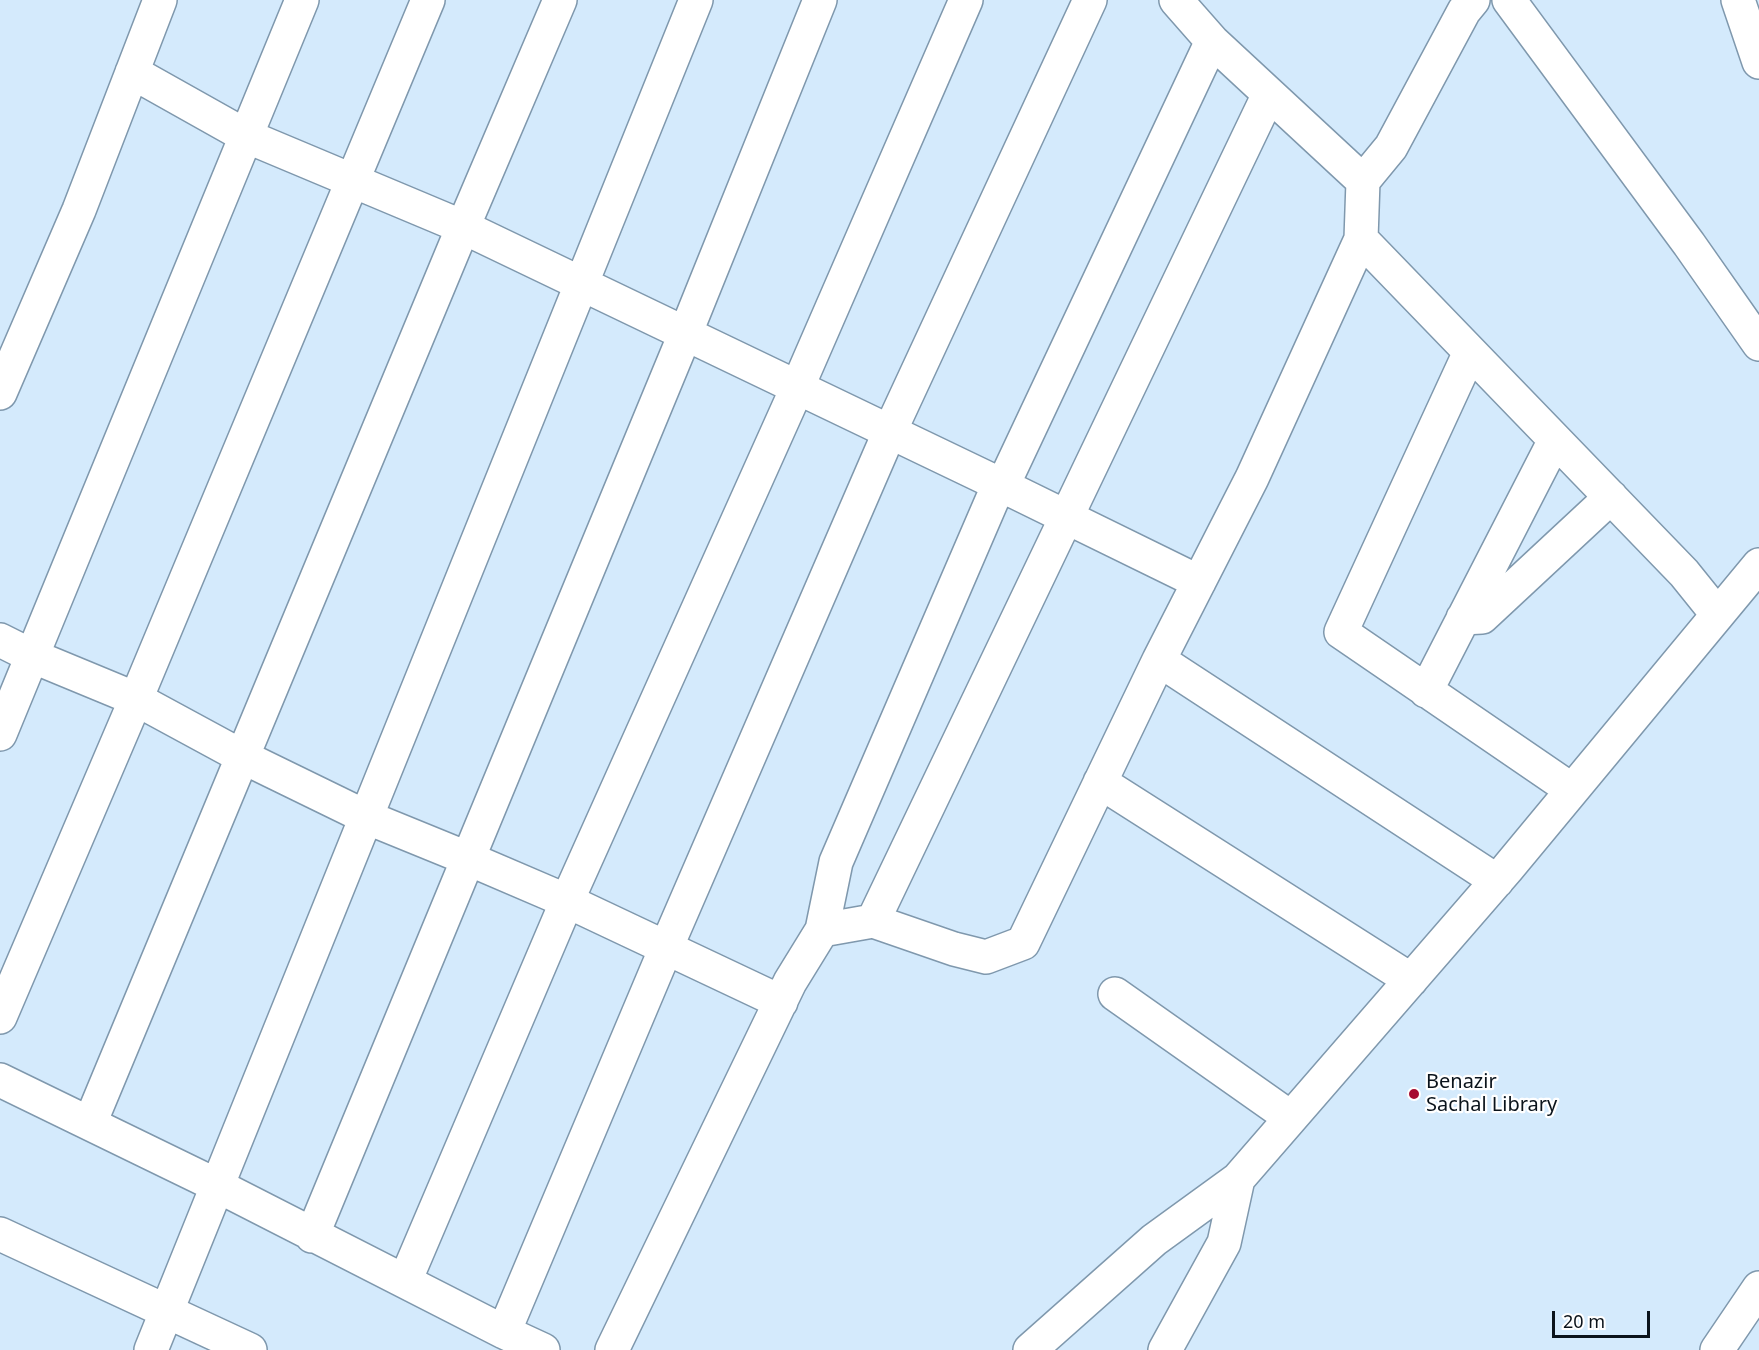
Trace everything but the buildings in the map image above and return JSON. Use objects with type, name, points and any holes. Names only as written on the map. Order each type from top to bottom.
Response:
[{"type":"street","points":[[0,393],[79,210],[160,0]]},
{"type":"street","points":[[0,734],[302,0]]},
{"type":"street","points":[[0,1017],[136,699],[428,0]]},
{"type":"street","points":[[90,1123],[463,227],[560,0]]},
{"type":"street","points":[[152,1350],[696,0]]},
{"type":"street","points":[[312,1236],[686,332],[820,0]]},
{"type":"street","points":[[405,1281],[567,902],[798,386],[966,0]]},
{"type":"street","points":[[504,1332],[666,948],[890,431],[1090,0]]},
{"type":"street","points":[[1176,0],[1212,41],[1363,181]]},
{"type":"street","points":[[822,930],[873,921],[954,949],[986,957],[1023,944],[1159,660],[1252,478],[1361,239],[1363,181],[1391,147],[1464,11],[1473,0]]},
{"type":"street","points":[[1509,0],[1689,244],[1759,344]]},
{"type":"street","points":[[1738,0],[1759,62]]},
{"type":"street","points":[[612,1350],[790,981],[822,930],[836,862],[1001,485],[1212,41]]},
{"type":"street","points":[[132,72],[246,136],[463,227],[798,386],[1198,582]]},
{"type":"street","points":[[873,921],[1269,94]]},
{"type":"street","points":[[1361,239],[1684,573],[1717,615]]},
{"type":"street","points":[[1470,352],[1341,632],[1572,790]]},
{"type":"street","points":[[1426,690],[1555,440]]},
{"type":"street","points":[[1463,618],[1482,617],[1611,497]]},
{"type":"street","points":[[1030,1350],[1154,1240],[1238,1179],[1497,881],[1759,565]]},
{"type":"street","points":[[0,639],[32,657],[136,699],[243,757],[366,817],[567,902],[781,1002]]},
{"type":"street","points":[[1159,660],[1497,881]]},
{"type":"street","points":[[1100,782],[1411,980]]},
{"type":"street","points":[[1114,994],[1291,1118]]},
{"type":"street","points":[[0,1080],[218,1186],[312,1236],[543,1350]]},
{"type":"street","points":[[1165,1350],[1224,1243],[1238,1179]]},
{"type":"street","points":[[0,1234],[250,1350]]},
{"type":"street","points":[[1717,1350],[1759,1288]]},
{"type":"place","name":"Benazir Sachal Library","points":[[1414,1094]]}]
